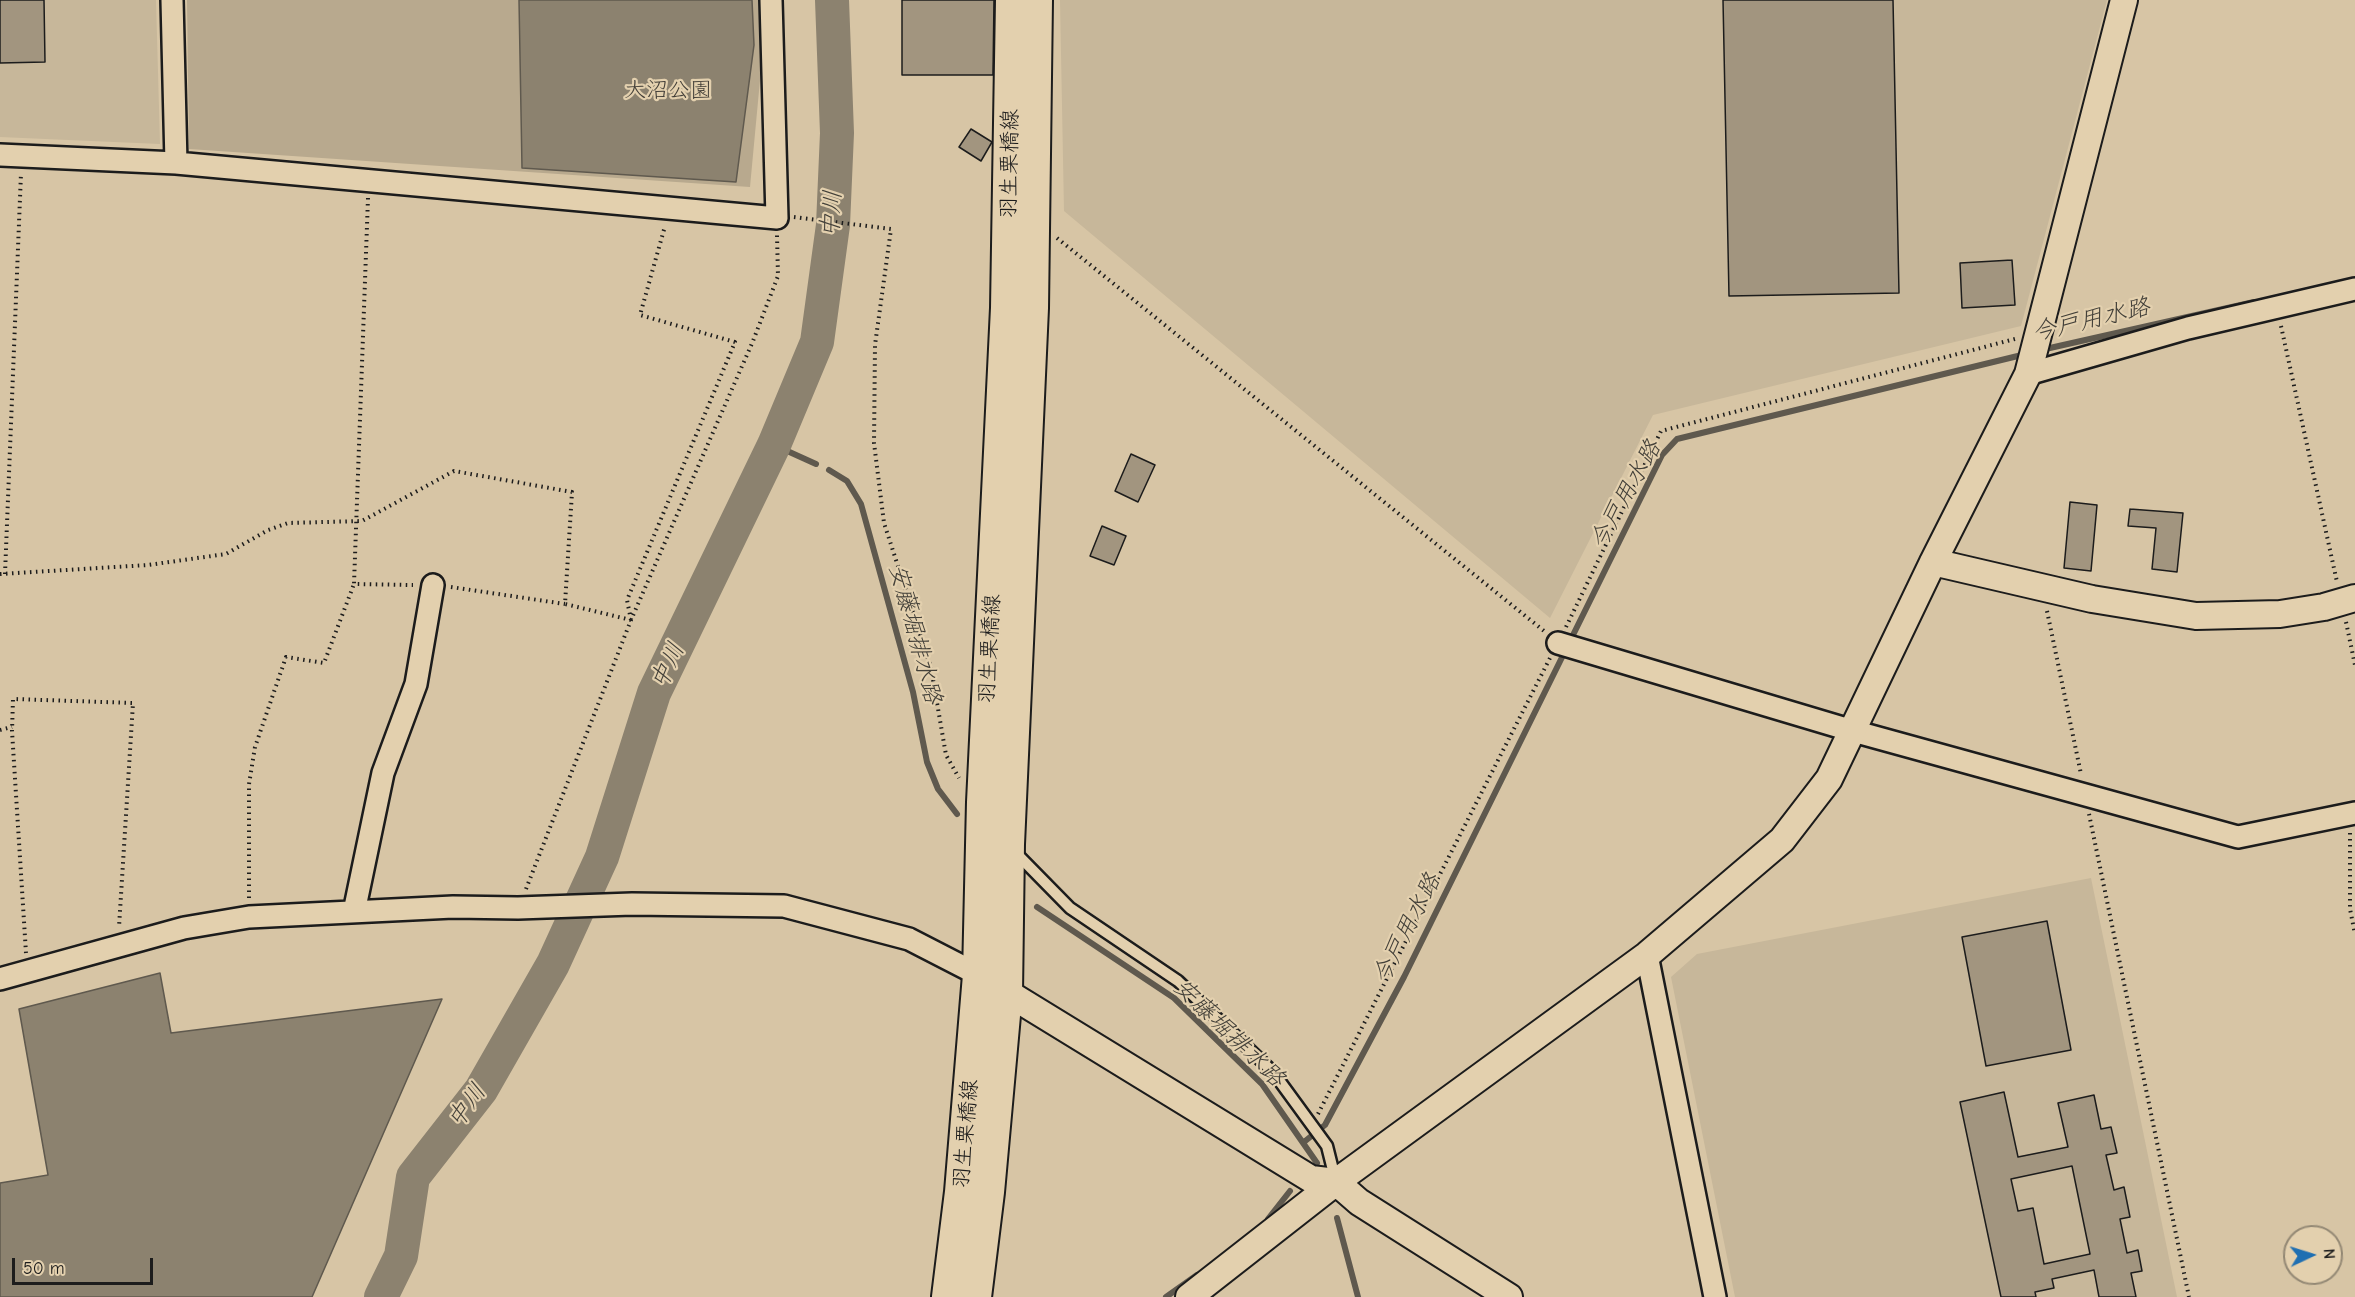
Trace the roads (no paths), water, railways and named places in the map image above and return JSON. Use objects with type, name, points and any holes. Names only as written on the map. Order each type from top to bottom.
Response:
[{"type":"main road","name":"羽生栗橋線","points":[[948,1297],[962,1192],[980,975],[983,802],[1007,308],[1012,0]]},
{"type":"main road","name":"羽生栗橋線","points":[[975,1297],[988,1192],[1006,993],[1008,844],[1031,320],[1036,0]]},
{"type":"street","points":[[172,0],[176,163]]},
{"type":"street","points":[[0,155],[176,163],[777,218],[771,0]]},
{"type":"street","points":[[1189,1297],[1336,1182],[1647,955],[1782,840],[1829,779],[1933,562],[2028,374],[2124,0]]},
{"type":"street","points":[[2028,374],[2188,328],[2355,289]]},
{"type":"street","points":[[1933,562],[2092,599],[2196,616],[2280,614],[2348,600]]},
{"type":"street","points":[[354,912],[383,773],[416,684],[433,585]]},
{"type":"street","points":[[1558,643],[1853,731],[2238,837],[2352,813]]},
{"type":"street","points":[[0,979],[184,928],[249,917],[453,908],[632,904],[784,906],[909,939],[980,975],[1311,1179],[1336,1182],[1359,1202],[1509,1297]]},
{"type":"street","points":[[1647,955],[1715,1297]]},
{"type":"lane","points":[[1008,844],[1070,908],[1178,981],[1273,1072],[1327,1146],[1336,1182]]},
{"type":"waterway","name":"中川","points":[[381,1297],[401,1256],[413,1177],[481,1090],[553,964],[602,857],[654,693],[774,445],[817,342],[833,225],[837,133],[832,0]]},
{"type":"waterway","name":"今戸用水路","points":[[2041,350],[2254,302]]},
{"type":"waterway","name":"今戸用水路","points":[[1304,1142],[1325,1125],[1404,977],[1662,455],[1677,439],[2026,354]]},
{"type":"waterway","name":"安藤堀排水路","points":[[774,445],[816,464]]},
{"type":"waterway","name":"安藤堀排水路","points":[[829,470],[847,481],[861,504],[913,692],[927,762],[938,789],[957,814]]},
{"type":"waterway","name":"安藤堀排水路","points":[[1037,907],[1174,998],[1262,1084],[1317,1163]]},
{"type":"waterway","name":"今戸用水路","points":[[1268,1219],[1290,1191]]},
{"type":"waterway","name":"安藤堀排水路","points":[[1337,1218],[1358,1297]]},
{"type":"waterway","name":"今戸用水路","points":[[1166,1297],[1197,1275]]},
{"type":"park label","name":"大沼公園","points":[[668,91]]}]
